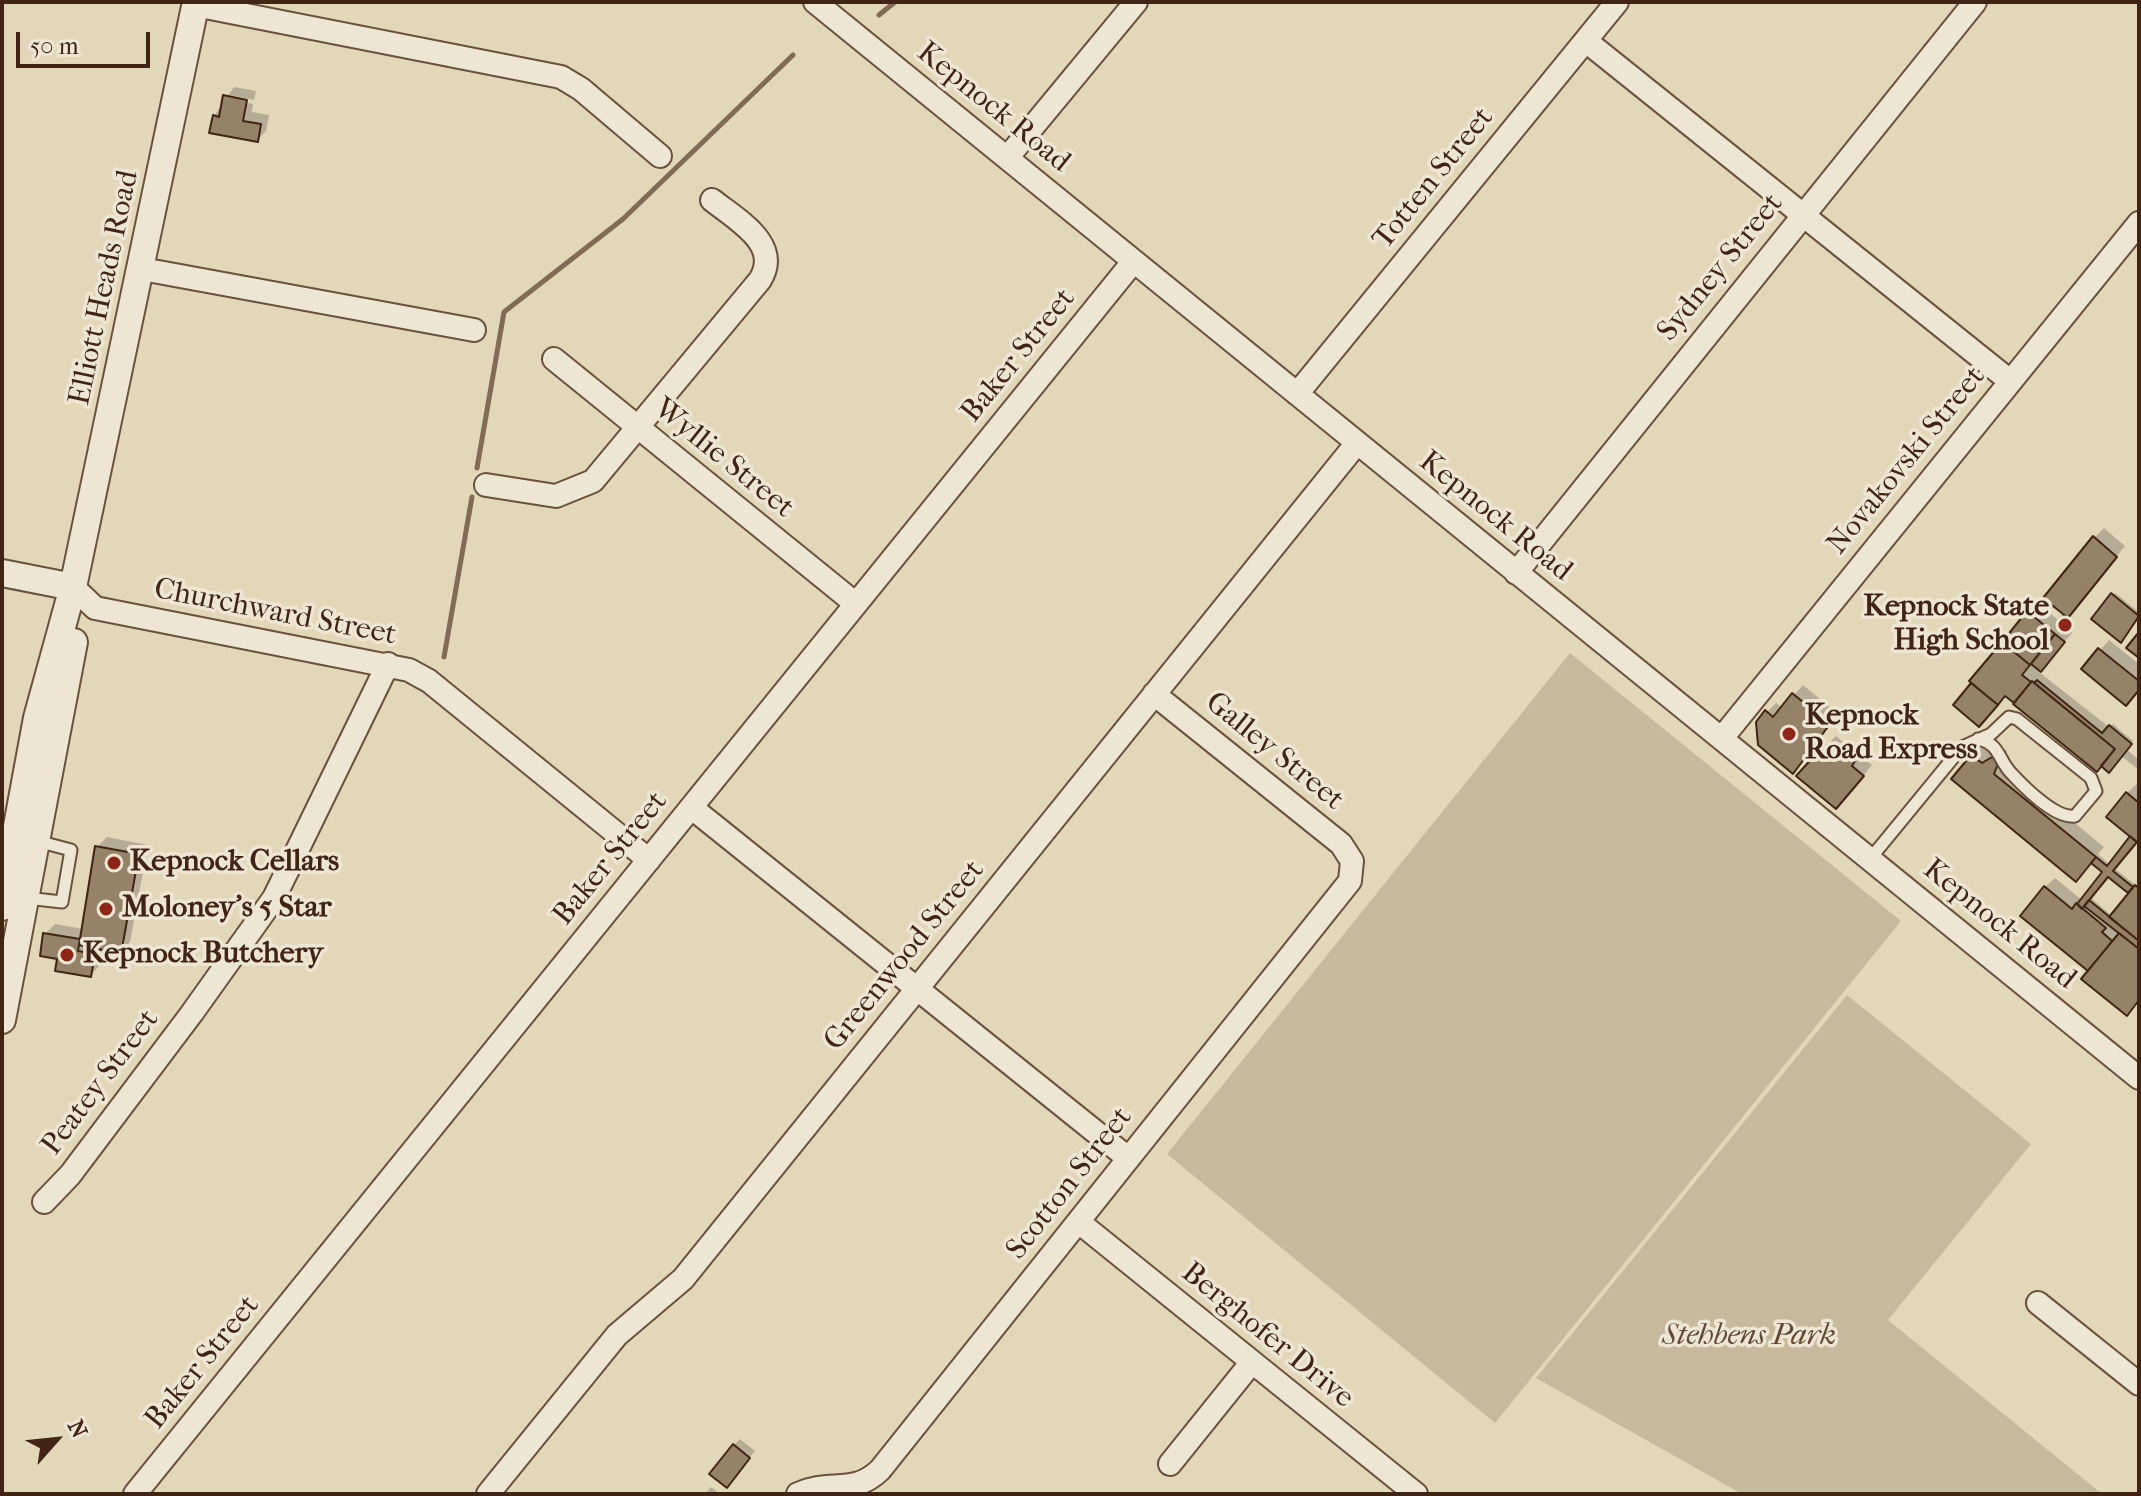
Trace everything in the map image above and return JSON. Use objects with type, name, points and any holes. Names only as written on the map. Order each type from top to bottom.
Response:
[{"type":"street","name":"Kepnock Road","points":[[815,2],[2139,1078]]},
{"type":"street","points":[[1007,158],[1136,2]]},
{"type":"street","name":"Totten Street","points":[[1297,394],[1617,2]]},
{"type":"street","name":"Sydney Street","points":[[1516,573],[1975,2]]},
{"type":"street","points":[[196,3],[561,77],[581,89],[660,156]]},
{"type":"street","name":"Elliott Heads Road","points":[[2,1020],[18,844],[37,718],[73,587],[196,3]]},
{"type":"street","points":[[1586,41],[2010,381]]},
{"type":"street","points":[[486,485],[583,497],[760,280],[772,252],[712,200]]},
{"type":"street","name":"Novakovski Street","points":[[1722,738],[2139,223]]},
{"type":"street","name":"Baker Street","points":[[135,1494],[1133,262]]},
{"type":"street","points":[[142,269],[474,330]]},
{"type":"street","name":"Wyllie Street","points":[[554,359],[856,604]]},
{"type":"street","name":"Greenwood Street","points":[[488,1494],[617,1335],[683,1279],[1357,443]]},
{"type":"street","points":[[2,573],[73,587]]},
{"type":"street","name":"Churchward Street","points":[[73,587],[95,608],[409,670],[429,681],[649,860]]},
{"type":"street","name":"Peatey Street","points":[[44,1202],[58,1189],[117,1113],[274,898],[388,664]]},
{"type":"street","name":"Galley Street","points":[[1154,694],[1333,838],[1352,861]]},
{"type":"street","points":[[692,808],[1128,1158]]},
{"type":"street","name":"Scotton Street","points":[[798,1494],[815,1488],[865,1490],[1344,890],[1353,872],[1352,861]]},
{"type":"street","name":"Berghofer Drive","points":[[1080,1223],[1416,1494]]},
{"type":"street","points":[[2038,1303],[2139,1384]]},
{"type":"street","points":[[1170,1464],[1252,1362]]},
{"type":"lane","points":[[1870,859],[1962,747],[1978,739],[1991,734],[2005,719],[2017,719],[2091,778],[2096,791],[2075,816],[2062,815],[2012,775],[2000,753],[1986,741],[1978,739]]},
{"type":"lane","points":[[14,903],[62,902],[71,850],[18,844]]},
{"type":"green space","points":[[1570,653],[1901,921],[1495,1423],[1167,1154]]},
{"type":"green space","name":"Stehbens Park","points":[[1847,995],[2031,1144],[1888,1320],[2102,1494],[1742,1494],[1536,1378]]},
{"type":"building","points":[[223,95],[247,100],[243,121],[261,124],[258,142],[209,133],[213,115],[219,117]]},
{"type":"building","points":[[2093,536],[2117,557],[2068,618],[2043,598]]},
{"type":"building","points":[[2111,593],[2139,616],[2121,643],[2091,619]]},
{"type":"building","points":[[2027,611],[2055,634],[2030,665],[2002,642]]},
{"type":"building","points":[[2139,632],[2139,658],[2126,648]]},
{"type":"building","points":[[2055,634],[2065,642],[2041,672],[2031,664]]},
{"type":"building","points":[[2002,642],[2030,665],[2022,675],[2031,682],[2014,703],[2005,696],[1998,705],[1969,681]]},
{"type":"building","points":[[2098,648],[2139,681],[2139,690],[2126,706],[2081,669]]},
{"type":"building","points":[[2037,680],[2102,733],[2109,725],[2132,744],[2109,773],[2101,766],[2115,749],[2034,683]]},
{"type":"building","points":[[2032,681],[2115,749],[2097,772],[2013,704]]},
{"type":"building","points":[[1971,683],[1998,705],[1979,727],[1953,705]]},
{"type":"building","name":"Kepnock Road Express","points":[[1792,693],[1830,724],[1793,774],[1758,745],[1756,722],[1765,710],[1773,717]]},
{"type":"building","points":[[1825,744],[1845,761],[1854,749],[1860,753],[1852,766],[1864,776],[1836,809],[1796,776]]},
{"type":"building","points":[[1971,755],[1982,763],[1992,757],[1999,761],[1994,774],[2096,857],[2076,882],[1951,779]]},
{"type":"building","points":[[2126,792],[2139,803],[2139,844],[2106,817]]},
{"type":"building","points":[[2130,836],[2137,842],[2113,871],[2133,887],[2128,893],[2108,877],[2082,909],[2077,904],[2102,872],[2091,863],[2096,857],[2107,866]]},
{"type":"building","points":[[95,846],[139,854],[121,954],[79,945]]},
{"type":"building","points":[[2135,885],[2139,888],[2139,941],[2109,917]]},
{"type":"building","points":[[2044,886],[2072,909],[2076,903],[2106,928],[2102,932],[2112,941],[2088,971],[2020,916]]},
{"type":"building","points":[[2089,900],[2139,941],[2139,949],[2084,906]]},
{"type":"building","name":"Kepnock Butchery","points":[[43,933],[80,939],[78,951],[95,954],[91,977],[55,971],[57,959],[40,956]]},
{"type":"building","points":[[2119,933],[2139,949],[2139,1000],[2127,1016],[2081,979]]},
{"type":"building","points":[[733,1444],[750,1458],[727,1488],[709,1474]]},
{"type":"waterway","points":[[879,15],[895,2]]},
{"type":"waterway","points":[[477,468],[504,312],[623,219],[793,55]]},
{"type":"waterway","points":[[444,657],[472,497]]},
{"type":"place","name":"Kepnock State High School","points":[[2065,625]]},
{"type":"place","name":"Kepnock Road Express","points":[[1789,734]]},
{"type":"place","name":"Kepnock Cellars","points":[[114,863]]},
{"type":"place","name":"Moloney's 5 Star","points":[[106,909]]},
{"type":"place","name":"Kepnock Butchery","points":[[67,955]]}]
